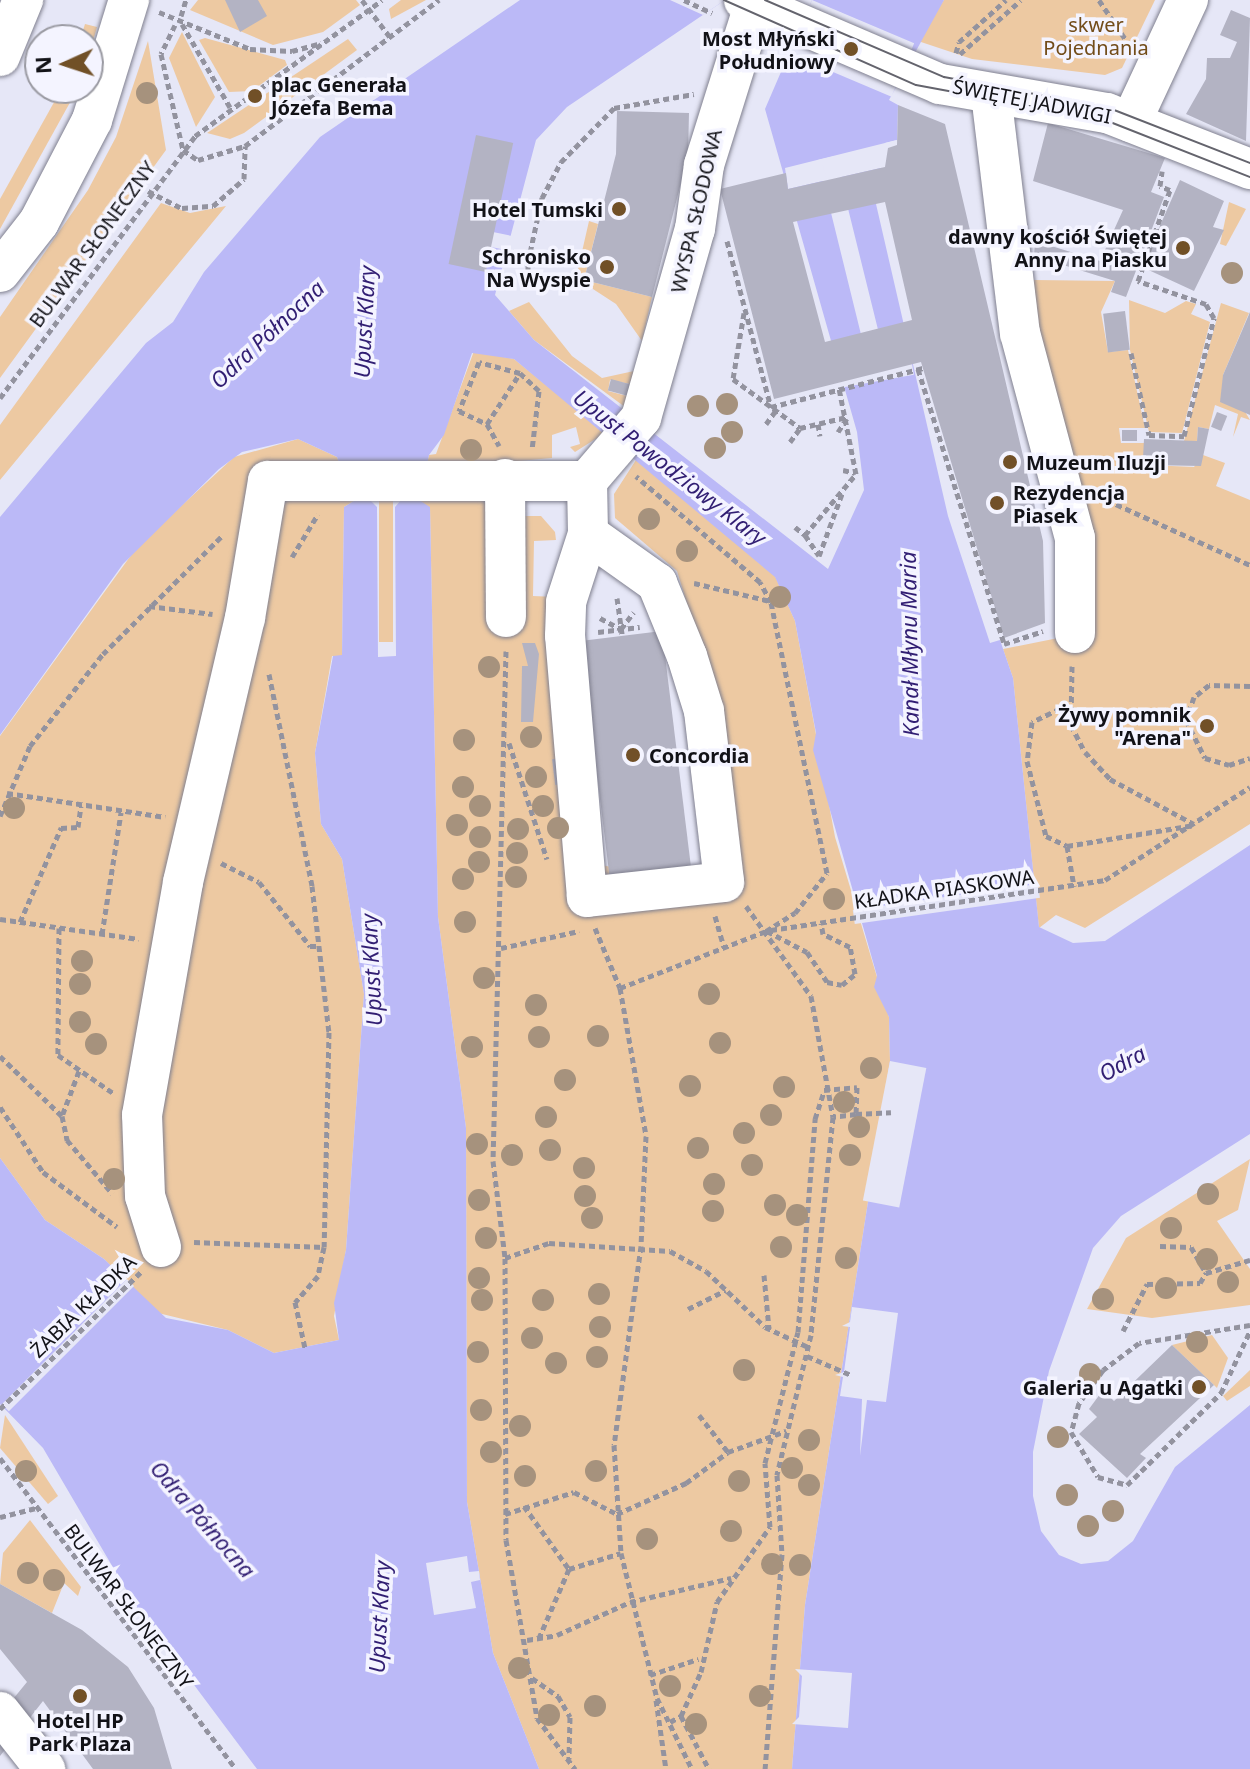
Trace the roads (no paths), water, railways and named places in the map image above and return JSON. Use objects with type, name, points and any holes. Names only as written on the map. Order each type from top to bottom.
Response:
[{"type":"street","points":[[0,56],[23,0]]},
{"type":"street","points":[[0,272],[39,222],[92,120],[129,0]]},
{"type":"street","points":[[1131,122],[1188,0]]},
{"type":"street","name":"ŚWIĘTEJ JADWIGI","points":[[735,5],[801,25],[902,70],[991,94],[1131,122],[1250,169]]},
{"type":"street","name":"WYSPA SŁODOWA","points":[[588,534],[675,622],[704,711],[724,882],[587,897],[579,625],[566,602],[615,450],[695,229],[735,5]]},
{"type":"street","points":[[991,94],[1020,333],[1075,538],[1075,633]]},
{"type":"street","points":[[158,1253],[145,1196],[142,1115],[193,837],[245,618],[268,481],[520,479],[615,450]]},
{"type":"street","points":[[506,617],[520,479]]},
{"type":"street","points":[[0,1712],[45,1769]]},
{"type":"water","points":[[520,0],[725,0],[567,107],[536,140],[495,295],[534,340],[828,569],[864,490],[857,432],[765,109],[812,0],[944,0],[889,100],[898,105],[897,140],[885,143],[876,204],[948,516],[990,643],[1000,640],[1013,678],[1039,927],[1073,943],[1105,941],[1250,845],[1250,1134],[1121,1216],[1093,1248],[1049,1371],[1033,1452],[1033,1496],[1041,1531],[1059,1555],[1081,1564],[1108,1561],[1133,1541],[1175,1467],[1250,1405],[1250,1769],[792,1769],[805,1605],[890,1061],[889,1017],[874,987],[877,976],[813,750],[816,733],[795,621],[775,577],[514,359],[472,353],[444,435],[429,455],[419,500],[430,507],[438,917],[466,1128],[467,1502],[493,1653],[539,1769],[257,1769],[138,1610],[43,1448],[0,1404],[0,1158],[45,1220],[104,1259],[166,1318],[228,1330],[274,1353],[339,1340],[334,1303],[346,1250],[364,994],[342,859],[321,824],[315,753],[333,656],[342,655],[344,507],[354,501],[337,457],[298,439],[242,452],[219,469],[123,564],[0,735],[0,517],[146,343],[173,322],[204,272],[320,137]],"holes":[[[835,156],[888,370],[871,375],[818,160]],[[402,499],[395,507],[396,656],[378,657],[377,507],[370,500]]]},
{"type":"tram line","points":[[724,0],[916,85],[1105,120],[1250,177]]},
{"type":"tram line","points":[[765,0],[944,77],[1109,108],[1250,163]]},
{"type":"place","name":"Most Młyński Południowy","points":[[851,49]]},
{"type":"place","name":"plac Generała Józefa Bema","points":[[255,96]]},
{"type":"place","name":"Hotel Tumski","points":[[619,209]]},
{"type":"place","name":"dawny kościół Świętej Anny na Piasku","points":[[1183,248]]},
{"type":"place","name":"Schronisko Na Wyspie","points":[[607,267]]},
{"type":"place","name":"Muzeum Iluzji","points":[[1010,462]]},
{"type":"place","name":"Rezydencja Piasek","points":[[997,503]]},
{"type":"place","name":"Żywy pomnik \"Arena\"","points":[[1207,726]]},
{"type":"place","name":"Concordia","points":[[633,755]]},
{"type":"place","name":"Galeria u Agatki","points":[[1199,1387]]},
{"type":"place","name":"Hotel HP Park Plaza","points":[[80,1696]]},
{"type":"park label","name":"skwer Pojednania","points":[[1096,36]]},
{"type":"water label","name":"Upust Klary","points":[[364,322]]},
{"type":"water label","name":"Odra Północna","points":[[267,334]]},
{"type":"water label","name":"Upust Powodziowy Klary","points":[[670,467]]},
{"type":"water label","name":"Kanał Młynu Maria","points":[[909,644]]},
{"type":"water label","name":"Upust Klary","points":[[371,970]]},
{"type":"water label","name":"Odra","points":[[1122,1063]]},
{"type":"water label","name":"Odra Północna","points":[[203,1519]]},
{"type":"water label","name":"Upust Klary","points":[[379,1617]]}]
